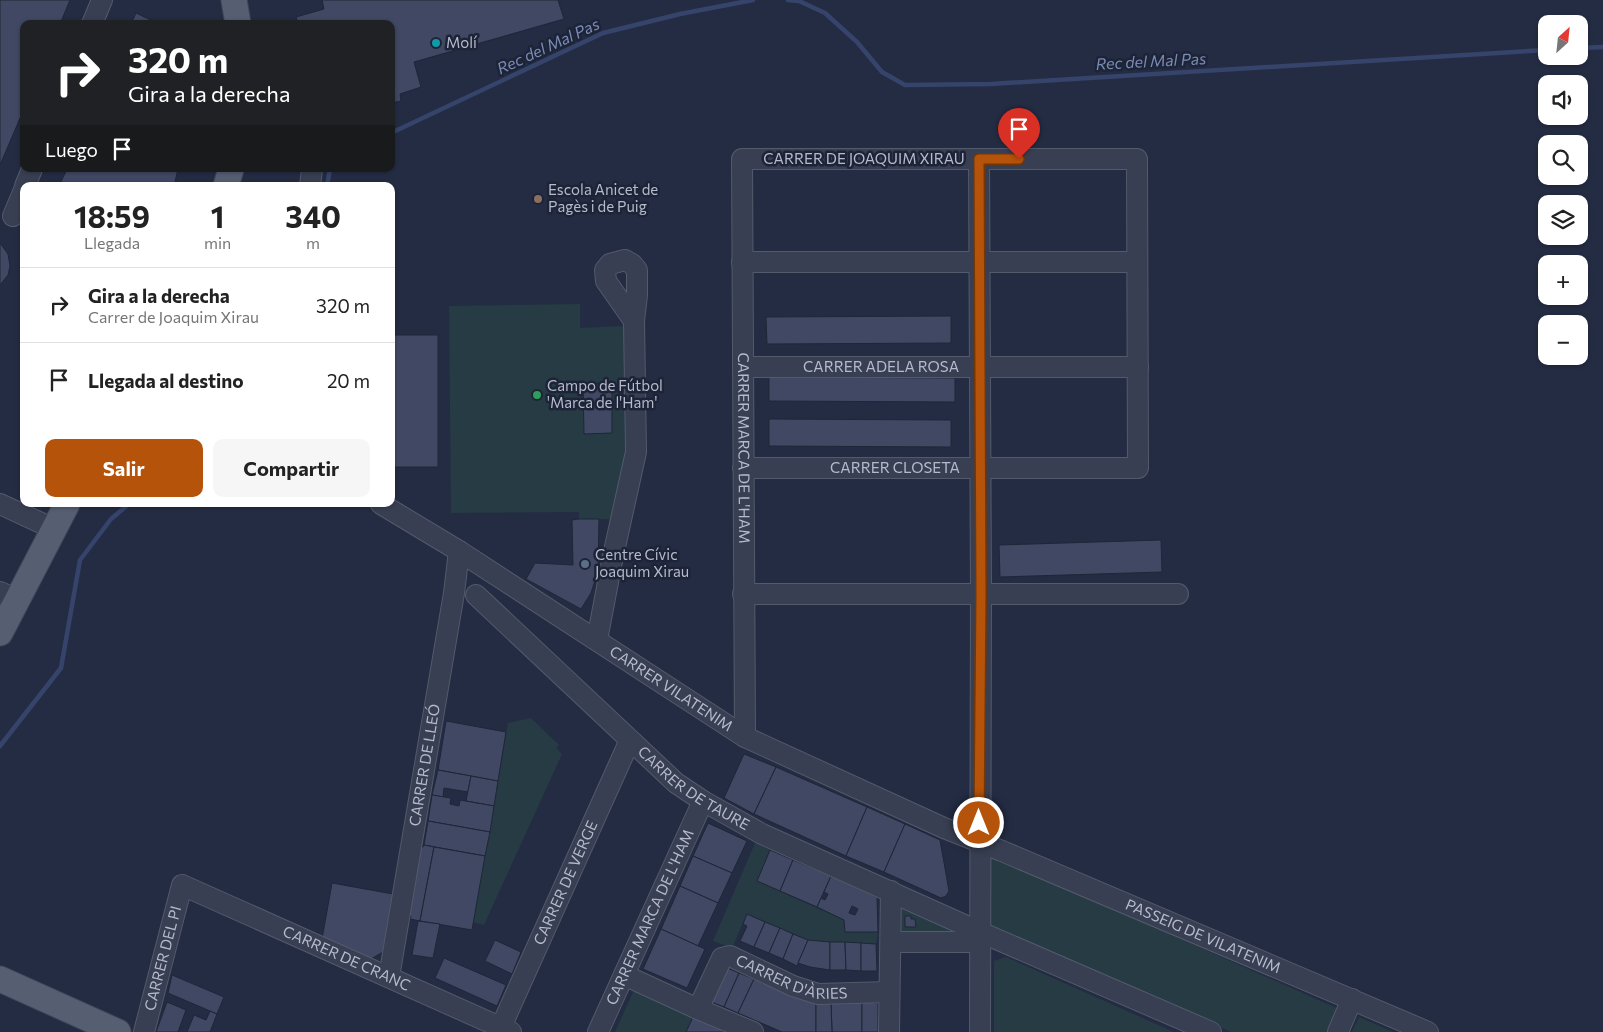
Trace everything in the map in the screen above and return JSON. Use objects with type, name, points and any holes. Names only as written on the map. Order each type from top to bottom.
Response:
[{"type":"main road","points":[[234,0],[237,20]]},
{"type":"main road","points":[[0,633],[9,596],[54,529],[65,507]]},
{"type":"main road","points":[[0,979],[118,1032]]},
{"type":"street","points":[[94,20],[102,0]]},
{"type":"street","name":"CARRER DE JOAQUIM XIRAU","points":[[742,159],[1137,158],[1137,262]]},
{"type":"street","name":"CARRER MARCA DE L'HAM","points":[[742,159],[745,737]]},
{"type":"street","points":[[979,159],[981,594],[980,1032]]},
{"type":"street","points":[[12,216],[20,199]]},
{"type":"street","points":[[742,262],[1137,262],[1138,367]]},
{"type":"street","points":[[597,640],[636,452],[634,321]]},
{"type":"street","name":"CARRER ADELA ROSA","points":[[743,367],[1138,367]]},
{"type":"street","name":"CARRER CLOSETA","points":[[743,468],[1138,468],[1138,367]]},
{"type":"street","points":[[0,504],[54,529]]},
{"type":"street","name":"CARRER VILATENIM","points":[[386,507],[489,570],[745,737],[944,828],[979,841]]},
{"type":"street","name":"CARRER DE LLEÓ","points":[[389,977],[454,593],[459,551]]},
{"type":"street","points":[[454,593],[476,595],[489,570]]},
{"type":"street","points":[[743,594],[1178,594]]},
{"type":"street","name":"CARRER DE TAURE","points":[[476,595],[676,783],[703,802],[762,834],[891,891],[980,937]]},
{"type":"street","name":"CARRER DE VERGE","points":[[506,1030],[630,740]]},
{"type":"street","name":"CARRER MARCA DE L'HAM","points":[[598,1032],[703,802]]},
{"type":"street","name":"PASSEIG DE VILATENIM","points":[[979,841],[1428,1032]]},
{"type":"street","name":"CARRER DE CRANC","points":[[182,885],[506,1030]]},
{"type":"street","name":"CARRER DEL PI","points":[[144,1032],[182,885]]},
{"type":"street","points":[[889,1032],[891,891]]},
{"type":"street","points":[[891,942],[980,937],[1211,1032]]},
{"type":"street","name":"CARRER D'ÀRIES","points":[[698,1009],[722,958],[730,956],[793,986],[818,994],[889,992]]},
{"type":"street","points":[[624,975],[753,1032]]},
{"type":"street","points":[[1338,1032],[1352,1000]]},
{"type":"shaded area","name":"Campo de Fútbol 'Marca de l'Ham'","points":[[580,304],[580,328],[624,326],[625,462],[611,519],[579,519],[579,512],[451,513],[449,306]]},
{"type":"shaded area","points":[[531,718],[559,745],[556,748],[562,754],[484,925],[473,922],[508,723]]},
{"type":"shaded area","points":[[755,843],[770,850],[757,881],[844,920],[845,932],[878,932],[876,944],[808,940],[747,914],[732,948],[713,941]]},
{"type":"shaded area","points":[[991,855],[1341,1010],[1332,1032],[1231,1032],[988,924]]},
{"type":"shaded area","points":[[899,905],[950,928],[947,933],[899,934]]},
{"type":"shaded area","points":[[1006,957],[1174,1032],[994,1032],[994,961]]},
{"type":"shaded area","points":[[634,990],[693,1017],[686,1032],[615,1032]]},
{"type":"shaded area","points":[[1359,1017],[1393,1032],[1352,1032]]},
{"type":"building","points":[[0,0],[70,0],[62,20],[20,20],[20,118],[0,165]]},
{"type":"building","name":"Molí","points":[[322,0],[558,0],[564,19],[414,62],[421,87],[400,94],[401,101],[395,102],[395,20],[297,20],[296,17],[324,9]]},
{"type":"building","points":[[136,13],[151,20],[133,20]]},
{"type":"building","points":[[66,172],[177,172],[175,182],[61,182]]},
{"type":"building","points":[[0,243],[8,254],[10,266],[8,275],[0,285]]},
{"type":"building","points":[[951,316],[951,343],[767,344],[766,317]]},
{"type":"building","points":[[395,335],[438,335],[438,467],[395,467]]},
{"type":"building","points":[[769,377],[955,378],[955,402],[769,401]]},
{"type":"building","points":[[612,383],[612,433],[584,434],[583,384]]},
{"type":"building","points":[[769,419],[951,420],[951,447],[769,446]]},
{"type":"building","name":"Centre Cívic Joaquim Xirau","points":[[599,519],[598,571],[591,593],[581,609],[526,579],[535,563],[573,565],[572,520]]},
{"type":"building","points":[[1161,540],[1162,572],[1000,577],[999,545]]},
{"type":"building","points":[[446,721],[506,732],[498,781],[438,770]]},
{"type":"building","points":[[744,754],[776,767],[754,814],[724,798]]},
{"type":"building","points":[[776,767],[867,807],[846,856],[754,814]]},
{"type":"building","points":[[438,770],[471,776],[468,792],[444,788],[443,797],[432,795]]},
{"type":"building","points":[[471,776],[498,781],[494,806],[466,801]]},
{"type":"building","points":[[432,795],[451,798],[450,804],[459,806],[460,800],[494,806],[490,832],[428,821]]},
{"type":"building","points":[[867,807],[905,824],[884,872],[846,856]]},
{"type":"building","points":[[428,821],[490,832],[485,856],[424,845]]},
{"type":"building","points":[[708,823],[747,841],[732,873],[693,856]]},
{"type":"building","points":[[905,824],[940,840],[949,891],[946,896],[941,898],[884,872]]},
{"type":"building","points":[[424,845],[434,847],[420,921],[410,919],[411,916],[409,916],[421,847]]},
{"type":"building","points":[[434,847],[485,856],[472,930],[420,921]]},
{"type":"building","points":[[770,850],[793,860],[780,891],[757,881]]},
{"type":"building","points":[[693,856],[732,873],[718,903],[680,886]]},
{"type":"building","points":[[793,860],[831,876],[817,907],[780,891]]},
{"type":"building","points":[[831,876],[877,897],[878,932],[845,932],[844,920],[817,907],[821,898],[825,900],[828,894],[824,892]],"holes":[[[852,906],[858,909],[855,915],[849,913]]]},
{"type":"building","points":[[332,883],[393,894],[383,952],[371,959],[322,939]]},
{"type":"building","points":[[680,886],[718,903],[698,946],[661,929]]},
{"type":"building","points":[[747,914],[765,922],[754,947],[740,941],[747,926],[743,924]]},
{"type":"building","points":[[905,916],[911,916],[911,919],[915,919],[916,927],[905,927]]},
{"type":"building","points":[[418,921],[440,924],[433,958],[412,955]]},
{"type":"building","points":[[765,922],[780,928],[769,953],[754,947]]},
{"type":"building","points":[[780,928],[793,934],[783,959],[769,953]]},
{"type":"building","points":[[661,929],[705,949],[687,988],[643,969]]},
{"type":"building","points":[[793,934],[808,940],[797,966],[783,959]]},
{"type":"building","points":[[495,940],[521,952],[512,974],[485,961]]},
{"type":"building","points":[[808,940],[830,942],[830,970],[798,963]]},
{"type":"building","points":[[830,942],[845,942],[846,970],[830,970]]},
{"type":"building","points":[[845,942],[861,943],[861,971],[846,970]]},
{"type":"building","points":[[861,943],[876,944],[877,971],[861,971]]},
{"type":"building","points":[[444,958],[506,985],[497,1006],[435,978]]},
{"type":"building","points":[[725,967],[739,973],[724,1007],[709,1001]]},
{"type":"building","points":[[739,973],[754,979],[738,1013],[724,1007]]},
{"type":"building","points":[[172,975],[224,997],[217,1014],[168,993]]},
{"type":"building","points":[[756,978],[765,984],[766,982],[772,985],[771,987],[778,990],[816,1003],[816,1032],[782,1032],[738,1013]]},
{"type":"building","points":[[167,1002],[186,1010],[178,1032],[156,1032]]},
{"type":"building","points":[[862,1002],[862,1032],[832,1032],[831,1003]]},
{"type":"building","points":[[862,1002],[878,1003],[878,1032],[862,1032]]},
{"type":"building","points":[[816,1003],[831,1003],[832,1032],[816,1032]]},
{"type":"building","points":[[210,1011],[217,1014],[210,1032],[187,1032],[194,1015],[206,1020]]},
{"type":"building","points":[[693,1017],[726,1032],[686,1032]]},
{"type":"waterway","name":"Rec del Mal Pas","points":[[395,131],[603,33],[680,14],[753,0]]},
{"type":"waterway","name":"Rec del Mal Pas","points":[[788,0],[799,1],[825,13],[857,42],[882,72],[905,85],[991,84],[1538,50]]},
{"type":"waterway","name":"Rec del Mal Pas","points":[[1588,48],[1603,47]]},
{"type":"waterway","name":"Rec del Mal Pas","points":[[328,182],[329,172]]},
{"type":"waterway","name":"Rec del Mal Pas","points":[[0,746],[61,668],[80,560],[111,519],[125,507]]},
{"type":"place","name":"Molí","points":[[436,43]]},
{"type":"place","name":"Escola Anicet de Pagès i de Puig","points":[[538,199]]},
{"type":"place","name":"Campo de Fútbol 'Marca de l'Ham'","points":[[537,395]]},
{"type":"place","name":"Centre Cívic Joaquim Xirau","points":[[585,564]]},
{"type":"route","points":[[979,823],[981,594],[979,159],[1019,159]]}]
